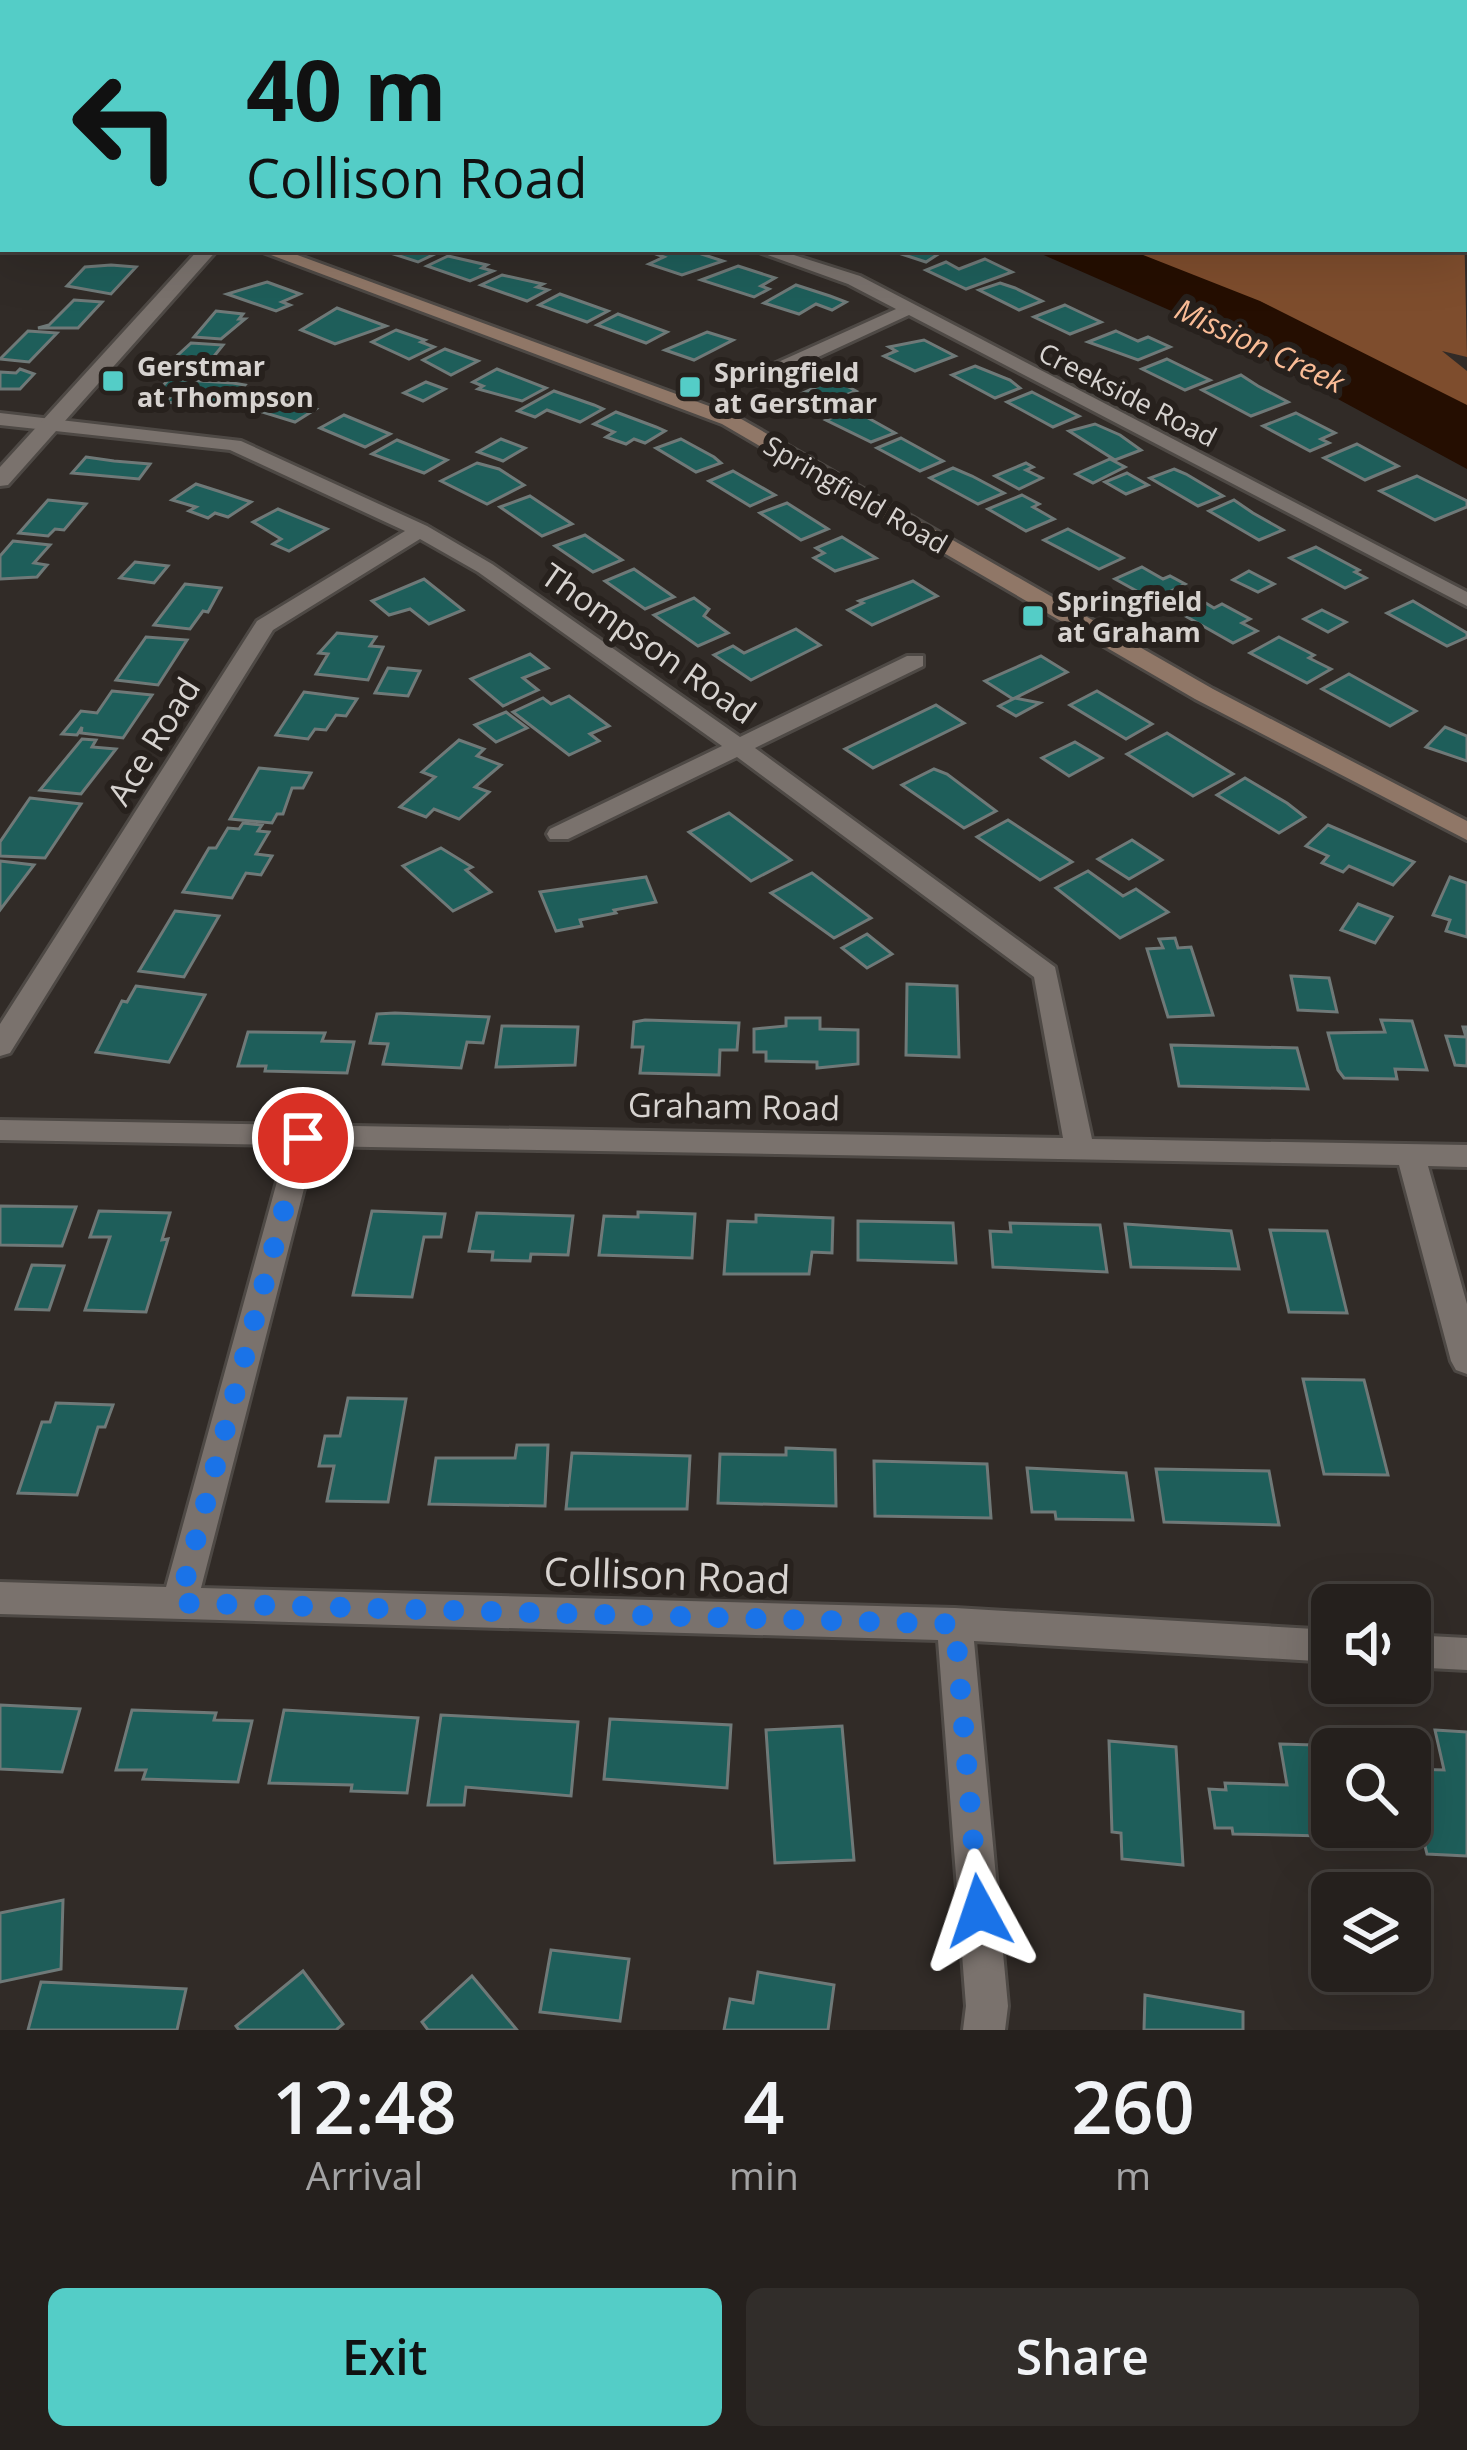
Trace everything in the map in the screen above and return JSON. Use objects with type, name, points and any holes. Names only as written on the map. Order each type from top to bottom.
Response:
[{"type":"main road","name":"Springfield Road","points":[[273,252],[729,420],[1204,694],[1467,832]]},
{"type":"main road","name":"Springfield Road","points":[[1419,804],[1467,813]]},
{"type":"street","points":[[0,480],[205,252]]},
{"type":"street","name":"Creekside Road","points":[[768,252],[854,280],[1467,600]]},
{"type":"street","points":[[771,372],[909,309]]},
{"type":"street","name":"Thompson Road","points":[[0,419],[234,446],[420,530],[485,568],[740,747],[1046,973],[1079,1146]]},
{"type":"street","name":"Ace Road","points":[[0,1046],[265,626],[420,530]]},
{"type":"street","points":[[560,834],[915,661]]},
{"type":"street","name":"Graham Road","points":[[0,1130],[1467,1156]]},
{"type":"street","points":[[179,1603],[303,1138]]},
{"type":"street","points":[[1411,1156],[1467,1361]]},
{"type":"street","name":"Collison Road","points":[[0,1598],[955,1624],[1311,1645]]},
{"type":"street","points":[[955,1624],[987,2006],[984,2030]]},
{"type":"street","points":[[1431,1652],[1467,1654]]},
{"type":"shaded area","points":[[1123,252],[1465,252],[1467,357],[1442,351],[1467,371],[1467,407]]},
{"type":"water","name":"Mission Creek","points":[[1037,252],[1136,252],[1260,301],[1467,405],[1467,469],[1192,320]]},
{"type":"building","points":[[387,252],[439,252],[418,262]]},
{"type":"building","points":[[695,252],[723,261],[682,275],[649,264],[664,257],[656,254]]},
{"type":"building","points":[[895,252],[941,252],[926,262]]},
{"type":"building","points":[[448,256],[487,265],[482,268],[493,271],[470,281],[427,266]]},
{"type":"building","points":[[985,259],[1012,272],[966,289],[926,270],[946,262],[959,269]]},
{"type":"building","points":[[738,266],[775,278],[761,286],[769,289],[754,297],[701,280]]},
{"type":"building","points":[[85,267],[136,267],[111,294],[67,286]]},
{"type":"building","points":[[502,275],[543,284],[537,287],[548,290],[527,301],[481,285]]},
{"type":"building","points":[[267,282],[300,294],[282,302],[290,305],[276,311],[227,294]]},
{"type":"building","points":[[1000,283],[1042,301],[1019,310],[979,290]]},
{"type":"building","points":[[796,285],[846,302],[832,310],[816,304],[799,314],[764,303]]},
{"type":"building","points":[[560,294],[608,311],[587,322],[539,305]]},
{"type":"building","points":[[74,300],[102,302],[78,328],[38,328],[49,325]]},
{"type":"building","points":[[1065,305],[1101,322],[1070,334],[1034,317]]},
{"type":"building","points":[[337,308],[386,326],[335,344],[301,330]]},
{"type":"building","points":[[216,311],[243,314],[239,319],[245,319],[221,339],[194,337]]},
{"type":"building","points":[[618,314],[667,332],[646,343],[597,325]]},
{"type":"building","points":[[396,330],[434,347],[409,359],[372,342]]},
{"type":"building","points":[[28,331],[57,333],[29,362],[0,359]]},
{"type":"building","points":[[1116,331],[1170,347],[1138,360],[1088,342]]},
{"type":"building","points":[[707,332],[733,340],[694,360],[665,350]]},
{"type":"building","points":[[924,340],[955,356],[915,371],[884,356],[896,351],[889,347]]},
{"type":"building","points":[[191,343],[223,345],[211,360],[226,361],[218,371],[203,374],[167,372],[173,365],[167,365]]},
{"type":"building","points":[[445,349],[478,361],[451,375],[423,360]]},
{"type":"building","points":[[1167,359],[1210,380],[1185,390],[1142,369]]},
{"type":"building","points":[[975,366],[1020,388],[995,398],[952,375]]},
{"type":"building","points":[[20,369],[34,374],[20,389],[0,389],[0,372]]},
{"type":"building","points":[[497,369],[546,388],[522,401],[478,389],[483,386],[473,382]]},
{"type":"building","points":[[1241,375],[1288,402],[1251,416],[1202,390]]},
{"type":"building","points":[[169,379],[245,385],[235,397],[224,396],[214,407],[166,402],[175,392],[159,390]]},
{"type":"building","points":[[834,379],[856,391],[811,409],[792,398]]},
{"type":"building","points":[[426,382],[445,389],[423,401],[404,393]]},
{"type":"building","points":[[554,391],[603,409],[580,422],[547,410],[535,417],[518,411]]},
{"type":"building","points":[[1032,392],[1079,416],[1053,427],[1007,402]]},
{"type":"building","points":[[268,393],[316,409],[295,422],[246,407]]},
{"type":"building","points":[[852,409],[895,433],[871,442],[826,420]]},
{"type":"building","points":[[616,412],[665,431],[645,443],[634,439],[626,444],[606,437],[614,432],[594,424]]},
{"type":"building","points":[[1296,413],[1335,433],[1321,439],[1329,443],[1310,451],[1263,426]]},
{"type":"building","points":[[344,415],[390,434],[365,447],[320,428]]},
{"type":"building","points":[[1095,424],[1141,450],[1115,460],[1069,431]]},
{"type":"building","points":[[901,438],[943,461],[920,471],[877,448]]},
{"type":"building","points":[[501,439],[525,448],[503,461],[478,452]]},
{"type":"building","points":[[681,439],[721,463],[696,472],[656,448]]},
{"type":"building","points":[[397,440],[447,460],[424,473],[372,454]]},
{"type":"building","points":[[1357,444],[1398,466],[1365,480],[1324,458]]},
{"type":"building","points":[[86,457],[150,464],[139,479],[72,473]]},
{"type":"building","points":[[1110,459],[1125,467],[1093,483],[1076,474]]},
{"type":"building","points":[[477,463],[499,469],[524,485],[487,504],[441,481]]},
{"type":"building","points":[[1026,463],[1033,467],[1026,470],[1042,478],[1019,489],[995,476]]},
{"type":"building","points":[[953,468],[1004,493],[978,504],[930,478]]},
{"type":"building","points":[[1174,469],[1223,496],[1198,506],[1150,478]]},
{"type":"building","points":[[733,471],[775,495],[750,506],[709,481]]},
{"type":"building","points":[[1127,473],[1148,485],[1126,494],[1105,482]]},
{"type":"building","points":[[1417,476],[1467,501],[1467,507],[1435,520],[1380,491]]},
{"type":"building","points":[[196,484],[251,502],[228,517],[215,513],[208,518],[189,511],[196,507],[172,500]]},
{"type":"building","points":[[1022,495],[1054,519],[1026,531],[988,509]]},
{"type":"building","points":[[530,496],[572,524],[542,536],[500,507]]},
{"type":"building","points":[[48,500],[86,504],[64,530],[55,529],[48,536],[19,533]]},
{"type":"building","points":[[1234,500],[1283,530],[1259,540],[1209,511]]},
{"type":"building","points":[[787,503],[828,529],[801,540],[760,513]]},
{"type":"building","points":[[278,509],[327,529],[289,551],[273,544],[281,539],[253,522]]},
{"type":"building","points":[[1068,529],[1123,558],[1099,569],[1044,540]]},
{"type":"building","points":[[585,535],[622,560],[593,572],[555,546]]},
{"type":"building","points":[[842,537],[876,558],[835,571],[814,558],[824,553],[816,548]]},
{"type":"building","points":[[13,541],[50,545],[34,563],[47,565],[37,577],[0,579],[0,556]]},
{"type":"building","points":[[1316,547],[1366,578],[1345,588],[1290,558]]},
{"type":"building","points":[[135,562],[168,566],[154,583],[120,578]]},
{"type":"building","points":[[1142,567],[1185,584],[1153,600],[1115,579]]},
{"type":"building","points":[[634,569],[674,597],[645,609],[605,581]]},
{"type":"building","points":[[1249,571],[1274,584],[1258,592],[1233,580]]},
{"type":"building","points":[[424,579],[463,610],[429,624],[410,609],[389,615],[372,601]]},
{"type":"building","points":[[913,581],[937,596],[872,625],[848,610],[863,603],[859,601]]},
{"type":"building","points":[[185,584],[221,588],[208,612],[203,611],[190,629],[154,625]]},
{"type":"building","points":[[694,598],[709,609],[704,616],[728,633],[698,646],[654,615]]},
{"type":"building","points":[[1413,601],[1467,637],[1447,646],[1387,613]]},
{"type":"building","points":[[1204,602],[1214,608],[1222,604],[1250,619],[1242,623],[1257,631],[1233,643],[1180,613]]},
{"type":"building","points":[[1322,610],[1346,622],[1328,632],[1304,619]]},
{"type":"building","points":[[796,629],[820,645],[751,680],[714,655],[733,646],[744,653]]},
{"type":"building","points":[[337,633],[376,637],[370,646],[383,647],[368,680],[316,674],[328,654],[319,653]]},
{"type":"building","points":[[146,637],[187,640],[158,685],[116,680]]},
{"type":"building","points":[[1279,637],[1331,669],[1307,683],[1250,653]]},
{"type":"building","points":[[530,654],[548,668],[523,678],[538,690],[503,706],[471,679]]},
{"type":"building","points":[[1041,656],[1067,672],[1015,698],[1040,703],[1016,716],[999,706],[1013,699],[985,681]]},
{"type":"building","points":[[388,668],[420,671],[408,696],[375,693]]},
{"type":"building","points":[[1349,674],[1416,711],[1390,726],[1322,689]]},
{"type":"building","points":[[112,691],[152,695],[123,738],[81,733],[82,727],[77,735],[62,734],[81,711],[97,713]]},
{"type":"building","points":[[1097,691],[1152,724],[1126,739],[1070,705]]},
{"type":"building","points":[[304,692],[357,699],[346,716],[336,715],[326,730],[315,729],[308,739],[276,735]]},
{"type":"building","points":[[569,696],[609,726],[590,734],[599,741],[569,755],[513,712],[543,698],[551,704]]},
{"type":"building","points":[[936,705],[964,723],[873,768],[845,749]]},
{"type":"building","points":[[506,712],[527,728],[496,742],[475,725]]},
{"type":"building","points":[[1445,727],[1467,736],[1467,761],[1426,747]]},
{"type":"building","points":[[1167,733],[1233,774],[1193,796],[1127,754]]},
{"type":"building","points":[[82,739],[96,740],[92,747],[116,749],[81,794],[40,790]]},
{"type":"building","points":[[459,740],[484,749],[477,756],[501,765],[475,787],[489,792],[459,819],[434,809],[426,817],[400,807],[435,777],[422,772]]},
{"type":"building","points":[[1075,742],[1102,758],[1069,776],[1042,758]]},
{"type":"building","points":[[259,768],[311,773],[303,788],[292,788],[283,814],[277,814],[272,823],[230,819]]},
{"type":"building","points":[[934,769],[996,811],[964,828],[902,785]]},
{"type":"building","points":[[1245,778],[1305,817],[1279,833],[1217,795]]},
{"type":"building","points":[[30,798],[81,804],[45,858],[0,856],[0,842]]},
{"type":"building","points":[[729,813],[791,860],[751,881],[689,832]]},
{"type":"building","points":[[1008,820],[1072,862],[1040,880],[977,837]]},
{"type":"building","points":[[243,823],[262,825],[258,831],[269,832],[256,854],[272,856],[261,875],[246,873],[232,898],[183,892],[209,848],[216,848],[228,828],[239,829]]},
{"type":"building","points":[[1328,825],[1414,862],[1393,885],[1349,866],[1343,872],[1322,863],[1328,856],[1306,846]]},
{"type":"building","points":[[1132,840],[1162,860],[1129,879],[1098,859]]},
{"type":"building","points":[[441,848],[472,867],[466,870],[491,892],[453,911],[403,866]]},
{"type":"building","points":[[0,861],[34,865],[0,910]]},
{"type":"building","points":[[1088,871],[1123,896],[1136,889],[1168,912],[1120,938],[1056,888]]},
{"type":"building","points":[[812,873],[871,918],[834,938],[771,893]]},
{"type":"building","points":[[646,877],[656,902],[614,910],[616,913],[580,920],[582,926],[556,931],[540,892]]},
{"type":"building","points":[[1450,877],[1467,883],[1467,937],[1446,931],[1450,920],[1433,915]]},
{"type":"building","points":[[1358,904],[1392,917],[1375,943],[1341,930]]},
{"type":"building","points":[[175,911],[219,916],[184,977],[139,971]]},
{"type":"building","points":[[867,934],[892,954],[867,968],[842,948]]},
{"type":"building","points":[[1175,938],[1178,948],[1191,947],[1213,1015],[1168,1017],[1147,949],[1163,948],[1159,939]]},
{"type":"building","points":[[1291,976],[1329,978],[1337,1012],[1298,1010]]},
{"type":"building","points":[[907,984],[957,986],[959,1057],[906,1055]]},
{"type":"building","points":[[136,986],[205,995],[169,1062],[96,1052],[122,1001],[127,1002]]},
{"type":"building","points":[[377,1014],[489,1017],[483,1043],[467,1042],[461,1068],[383,1064],[388,1044],[370,1043]]},
{"type":"building","points":[[786,1018],[820,1018],[820,1029],[858,1030],[858,1064],[817,1068],[817,1062],[766,1061],[766,1052],[754,1052],[754,1029],[786,1026]]},
{"type":"building","points":[[1381,1020],[1412,1021],[1427,1070],[1395,1069],[1397,1079],[1344,1078],[1328,1033],[1385,1032]]},
{"type":"building","points":[[634,1022],[739,1023],[737,1050],[720,1050],[719,1075],[640,1073],[643,1047],[632,1047]]},
{"type":"building","points":[[502,1026],[578,1027],[575,1065],[496,1067]]},
{"type":"building","points":[[1463,1027],[1467,1027],[1467,1066],[1455,1065],[1446,1036],[1466,1037]]},
{"type":"building","points":[[248,1032],[325,1033],[322,1041],[354,1042],[347,1073],[238,1066]]},
{"type":"building","points":[[1171,1045],[1297,1048],[1308,1089],[1179,1086]]},
{"type":"building","points":[[0,1206],[76,1207],[62,1246],[0,1245]]},
{"type":"building","points":[[99,1211],[170,1213],[162,1240],[168,1239],[146,1312],[85,1310],[110,1237],[90,1237]]},
{"type":"building","points":[[372,1211],[445,1214],[441,1237],[424,1237],[412,1297],[353,1295]]},
{"type":"building","points":[[638,1212],[695,1214],[692,1258],[599,1255],[604,1216],[638,1217]]},
{"type":"building","points":[[477,1213],[573,1216],[568,1255],[492,1260],[493,1252],[469,1251]]},
{"type":"building","points":[[756,1215],[833,1218],[832,1253],[812,1252],[809,1274],[724,1274],[728,1221],[756,1222]]},
{"type":"building","points":[[858,1221],[953,1223],[956,1263],[858,1260]]},
{"type":"building","points":[[1010,1223],[1100,1225],[1107,1272],[993,1267],[990,1231],[1011,1232]]},
{"type":"building","points":[[1125,1224],[1231,1231],[1239,1269],[1131,1267]]},
{"type":"building","points":[[1270,1230],[1327,1231],[1347,1313],[1289,1312]]},
{"type":"building","points":[[32,1265],[64,1266],[49,1310],[16,1309]]},
{"type":"building","points":[[1303,1379],[1364,1380],[1388,1475],[1324,1474]]},
{"type":"building","points":[[348,1398],[406,1399],[388,1502],[327,1501],[334,1466],[319,1466],[325,1436],[340,1436]]},
{"type":"building","points":[[56,1403],[113,1405],[105,1427],[98,1427],[77,1495],[18,1493],[42,1422],[50,1422]]},
{"type":"building","points":[[517,1445],[548,1445],[545,1506],[429,1504],[436,1458],[515,1458]]},
{"type":"building","points":[[786,1448],[835,1450],[836,1506],[718,1503],[720,1454],[786,1455]]},
{"type":"building","points":[[572,1453],[690,1456],[687,1509],[566,1509]]},
{"type":"building","points":[[874,1461],[987,1464],[991,1518],[875,1516]]},
{"type":"building","points":[[1027,1468],[1126,1473],[1133,1520],[1056,1519],[1055,1512],[1032,1512]]},
{"type":"building","points":[[1156,1469],[1269,1471],[1279,1525],[1164,1522]]},
{"type":"building","points":[[0,1705],[80,1709],[62,1772],[0,1769]]},
{"type":"building","points":[[132,1710],[216,1713],[214,1720],[252,1721],[238,1782],[143,1779],[146,1770],[116,1770]]},
{"type":"building","points":[[284,1710],[418,1718],[407,1793],[351,1791],[352,1785],[269,1783]]},
{"type":"building","points":[[441,1715],[578,1722],[571,1796],[466,1787],[464,1805],[428,1805]]},
{"type":"building","points":[[610,1719],[731,1725],[727,1788],[604,1779]]},
{"type":"building","points":[[842,1726],[854,1860],[775,1863],[766,1730]]},
{"type":"building","points":[[1435,1730],[1467,1732],[1467,1856],[1427,1854],[1426,1848],[1431,1848],[1431,1770],[1444,1770]]},
{"type":"building","points":[[1109,1741],[1176,1747],[1183,1865],[1122,1859],[1121,1833],[1112,1832]]},
{"type":"building","points":[[1280,1744],[1311,1745],[1311,1836],[1233,1834],[1232,1828],[1215,1828],[1209,1789],[1226,1790],[1225,1783],[1287,1785]]},
{"type":"building","points":[[63,1900],[61,1969],[0,1982],[0,1913]]},
{"type":"building","points":[[551,1950],[629,1959],[620,2021],[540,2012]]},
{"type":"building","points":[[303,1971],[343,2024],[336,2030],[239,2030],[236,2026]]},
{"type":"building","points":[[758,1972],[834,1985],[828,2030],[724,2030],[730,1999],[753,2003]]},
{"type":"building","points":[[472,1976],[517,2030],[428,2030],[422,2022]]},
{"type":"building","points":[[41,1982],[186,1989],[177,2030],[28,2030]]},
{"type":"building","points":[[1145,1995],[1243,2012],[1243,2030],[1144,2030]]},
{"type":"place","name":"Gerstmar at Thompson","points":[[113,381]]},
{"type":"place","name":"Springfield at Gerstmar","points":[[690,387]]},
{"type":"place","name":"Springfield at Graham","points":[[1033,616]]},
{"type":"route","points":[[303,1138],[179,1603],[955,1624],[979,1911]]}]
